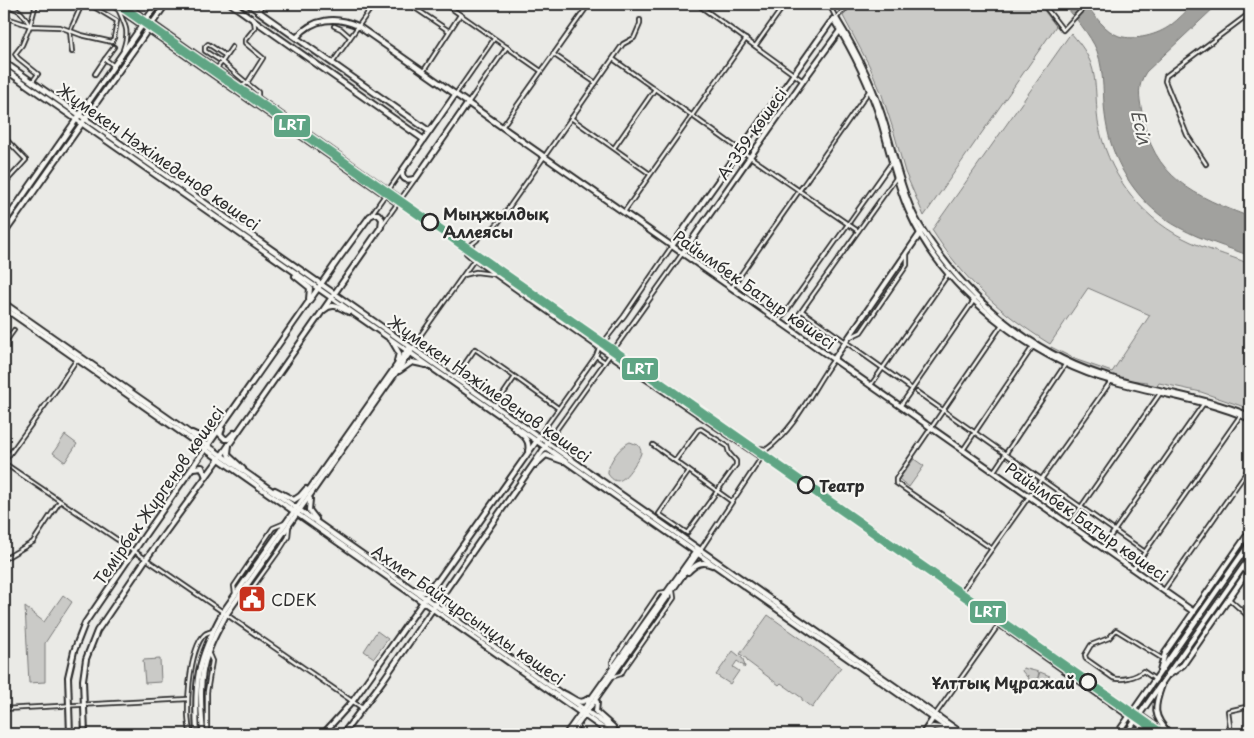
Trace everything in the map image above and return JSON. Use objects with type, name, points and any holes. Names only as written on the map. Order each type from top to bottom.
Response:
[{"type":"street","points":[[32,82],[38,74],[15,54],[22,45],[30,26],[36,4]]},
{"type":"street","points":[[72,52],[70,31],[82,4]]},
{"type":"street","points":[[4,18],[30,26],[60,26],[70,31],[112,42],[117,21],[89,4]]},
{"type":"street","points":[[110,4],[397,204]]},
{"type":"street","points":[[126,4],[400,198]]},
{"type":"street","points":[[130,18],[133,4]]},
{"type":"street","points":[[4,223],[157,4]]},
{"type":"street","points":[[4,234],[167,4]]},
{"type":"street","points":[[230,4],[423,139]]},
{"type":"street","points":[[248,4],[429,131]]},
{"type":"street","points":[[258,11],[264,4]]},
{"type":"street","points":[[333,62],[374,4]]},
{"type":"street","points":[[409,4],[449,31]]},
{"type":"street","points":[[446,4],[451,5],[460,14],[541,71]]},
{"type":"street","points":[[502,127],[589,4]]},
{"type":"street","points":[[697,4],[804,81]]},
{"type":"street","points":[[756,45],[785,4]]},
{"type":"street","points":[[829,4],[834,19],[871,89],[886,126],[897,176],[909,213],[950,271],[975,299],[1003,323],[1034,345],[1067,363],[1111,381],[1205,401],[1250,417]]},
{"type":"street","points":[[323,734],[352,702],[425,600],[596,356],[599,348],[624,316],[794,73],[834,19],[850,4]]},
{"type":"street","points":[[1043,4],[1063,30],[1087,4]]},
{"type":"street","points":[[4,5],[18,9],[24,14],[30,26]]},
{"type":"street","points":[[118,9],[127,28],[128,36],[122,54]]},
{"type":"street","points":[[1206,164],[1188,135],[1165,81],[1166,76],[1250,13]]},
{"type":"street","points":[[423,72],[460,14]]},
{"type":"street","name":"Райымбек Батыр көшесі","points":[[297,37],[305,28],[320,21],[335,19],[358,26],[1194,612]]},
{"type":"street","points":[[234,90],[247,83],[263,58],[245,43],[245,40],[255,28],[254,20]]},
{"type":"street","points":[[640,20],[634,38],[623,44],[498,223],[493,228],[481,233],[474,243],[467,247],[466,253],[599,348],[761,458]]},
{"type":"street","points":[[334,26],[342,28],[350,37]]},
{"type":"street","name":"А-359 көшесі","points":[[682,254],[841,30]]},
{"type":"street","name":"Темірбек Жүргенов көшесі","points":[[70,734],[68,677],[78,640],[85,623],[494,38]]},
{"type":"street","points":[[624,212],[746,39]]},
{"type":"street","points":[[226,56],[208,44],[205,47],[205,50],[257,91],[258,97]]},
{"type":"street","points":[[95,74],[114,47]]},
{"type":"street","points":[[217,68],[232,47]]},
{"type":"street","name":"Темірбек Жүргенов көшесі","points":[[86,734],[83,680],[86,659],[99,629],[146,559],[206,477],[318,314],[507,47]]},
{"type":"street","points":[[553,54],[596,82]]},
{"type":"street","points":[[613,59],[740,150],[858,231]]},
{"type":"street","points":[[105,60],[114,66]]},
{"type":"street","name":"Жұмекен Нәжімеденов көшесі","points":[[4,62],[77,117]]},
{"type":"street","name":"Жұмекен Нәжімеденов көшесі","points":[[4,69],[83,121],[410,350],[495,406],[537,439]]},
{"type":"street","points":[[614,148],[656,89]]},
{"type":"street","points":[[732,288],[871,89]]},
{"type":"street","points":[[571,118],[650,174]]},
{"type":"street","name":"Жұмекен Нәжімеденов көшесі","points":[[83,121],[292,270],[320,287]]},
{"type":"street","points":[[411,130],[417,132],[420,129],[415,121]]},
{"type":"street","points":[[4,137],[26,160],[4,184]]},
{"type":"street","points":[[780,320],[849,225],[893,160]]},
{"type":"street","points":[[402,171],[402,177],[405,180],[416,178]]},
{"type":"street","points":[[790,327],[897,176]]},
{"type":"street","points":[[370,216],[374,214],[380,216],[382,219],[381,227]]},
{"type":"street","points":[[571,734],[602,684],[703,544],[767,449],[786,430],[809,398],[820,378],[921,232]]},
{"type":"street","points":[[846,340],[861,332],[907,266],[906,253]]},
{"type":"street","points":[[343,734],[363,709],[546,445],[682,254]]},
{"type":"street","points":[[198,734],[195,698],[197,680],[205,646],[212,631],[287,524],[310,496],[474,260]]},
{"type":"street","points":[[292,270],[310,288],[310,297],[305,308]]},
{"type":"street","points":[[871,384],[950,271]]},
{"type":"street","points":[[462,276],[476,272],[495,274]]},
{"type":"street","name":"Жұмекен Нәжімеденов көшесі","points":[[332,295],[357,316],[390,339],[410,350],[429,366],[698,551],[934,716],[956,734]]},
{"type":"street","points":[[900,405],[975,299]]},
{"type":"street","points":[[4,303],[127,392],[304,515]]},
{"type":"street","points":[[318,314],[327,307],[335,306],[357,316]]},
{"type":"street","points":[[4,308],[76,359],[181,428],[207,448]]},
{"type":"street","points":[[802,311],[912,388]]},
{"type":"street","points":[[992,549],[896,483],[896,479],[1003,323]]},
{"type":"street","points":[[4,343],[14,330]]},
{"type":"street","points":[[4,337],[4,343]]},
{"type":"street","points":[[390,339],[399,353],[395,366]]},
{"type":"street","points":[[963,450],[1034,345]]},
{"type":"street","points":[[455,379],[475,349],[559,409]]},
{"type":"street","points":[[297,511],[313,483],[395,366],[410,350]]},
{"type":"street","points":[[596,356],[606,362]]},
{"type":"street","points":[[76,359],[64,379],[4,462],[363,709]]},
{"type":"street","points":[[397,372],[412,362],[429,366]]},
{"type":"street","points":[[1067,363],[1161,391]]},
{"type":"street","points":[[994,471],[1067,363]]},
{"type":"street","points":[[495,406],[515,377]]},
{"type":"street","points":[[1111,381],[962,591],[1130,710],[1168,734]]},
{"type":"street","points":[[1069,524],[1161,391]]},
{"type":"street","points":[[917,392],[1145,552]]},
{"type":"street","points":[[1103,548],[1205,401]]},
{"type":"street","points":[[234,410],[221,431],[220,434],[223,438],[228,439],[246,420]]},
{"type":"street","points":[[1133,569],[1241,413]]},
{"type":"street","points":[[509,422],[528,439],[528,453]]},
{"type":"street","points":[[181,428],[204,439],[210,438],[218,432]]},
{"type":"street","points":[[675,461],[698,430],[704,431],[727,446],[729,453],[736,461],[736,465],[687,533],[659,514],[689,471]]},
{"type":"street","points":[[229,444],[229,456],[248,474]]},
{"type":"street","name":"Жұмекен Нәжімеденов көшесі","points":[[546,445],[570,464],[698,551],[727,573],[963,734]]},
{"type":"street","points":[[653,445],[732,501]]},
{"type":"street","points":[[743,446],[767,449]]},
{"type":"street","points":[[528,472],[546,455],[570,464]]},
{"type":"street","points":[[220,457],[248,474],[297,511]]},
{"type":"street","points":[[192,468],[202,467],[206,477]]},
{"type":"street","points":[[1164,590],[1250,467]]},
{"type":"street","points":[[269,489],[294,500],[313,483]]},
{"type":"street","points":[[310,496],[309,510],[319,523]]},
{"type":"street","points":[[4,559],[33,542],[60,501]]},
{"type":"street","points":[[486,513],[494,520]]},
{"type":"street","name":"Ахмет Байтұрсынұлы көшесі","points":[[304,515],[319,523],[584,713],[619,734]]},
{"type":"street","name":"Ахмет Байтұрсынұлы көшесі","points":[[304,515],[425,600]]},
{"type":"street","points":[[236,596],[250,591],[281,548],[288,537],[287,524]]},
{"type":"street","points":[[476,528],[484,534]]},
{"type":"street","points":[[1160,675],[1165,653],[1250,531]]},
{"type":"street","points":[[1117,734],[1160,675],[1250,543]]},
{"type":"street","points":[[619,734],[596,712],[596,702],[673,591],[698,551]]},
{"type":"street","points":[[1126,734],[1250,557]]},
{"type":"street","points":[[677,585],[698,564],[710,564],[727,573]]},
{"type":"street","points":[[1168,734],[1162,727],[1156,713],[1156,704],[1166,678],[1183,665],[1212,626],[1250,568]]},
{"type":"street","points":[[406,585],[424,592],[440,578]]},
{"type":"street","points":[[442,594],[442,605],[461,623]]},
{"type":"street","points":[[1229,598],[1250,618]]},
{"type":"street","name":"Ахмет Байтұрсынұлы көшесі","points":[[434,607],[461,623],[557,691],[611,734]]},
{"type":"street","points":[[203,734],[202,679],[208,652],[224,613]]},
{"type":"street","points":[[923,734],[1002,620]]},
{"type":"street","points":[[999,625],[1152,734]]},
{"type":"street","points":[[1156,680],[1142,671],[1136,677],[1118,680],[1086,659],[1085,655],[1091,645],[1109,638],[1116,630],[1163,659]]},
{"type":"street","points":[[191,734],[188,720],[190,677],[196,651],[205,634],[212,631]]},
{"type":"street","points":[[207,734],[207,692],[212,661],[208,652]]},
{"type":"street","points":[[557,691],[566,694],[577,702],[583,702],[588,700],[602,684]]},
{"type":"street","points":[[566,734],[602,692]]},
{"type":"street","points":[[4,709],[188,699]]},
{"type":"street","points":[[1231,734],[1228,711],[1250,706]]},
{"type":"street","points":[[576,734],[577,726]]},
{"type":"street","points":[[923,734],[936,726],[956,734]]},
{"type":"shaded area","points":[[854,4],[1039,4],[1056,26],[924,216],[905,172],[881,92],[843,16]]},
{"type":"shaded area","points":[[1071,33],[1084,49],[1091,62],[1095,79],[1098,122],[1102,140],[1117,174],[1127,190],[1152,217],[1183,238],[1250,264],[1250,409],[1201,392],[1159,383],[1157,386],[1147,382],[1108,375],[1079,364],[1051,350],[1051,347],[1077,360],[1112,372],[1150,315],[1088,288],[1050,344],[1015,320],[984,294],[957,265],[932,230]]},
{"type":"shaded area","points":[[65,435],[77,444],[65,462],[53,453]]},
{"type":"shaded area","points":[[630,442],[638,445],[641,453],[625,477],[618,481],[615,480],[608,474],[608,470],[618,451]]},
{"type":"shaded area","points":[[914,459],[924,466],[909,487],[899,479]]},
{"type":"shaded area","points":[[63,595],[72,602],[45,643],[45,682],[29,683],[25,607],[44,622]]},
{"type":"shaded area","points":[[768,615],[841,667],[812,708],[802,698],[781,683],[779,685],[740,654]]},
{"type":"shaded area","points":[[377,631],[388,639],[374,658],[364,651]]},
{"type":"shaded area","points":[[733,651],[743,659],[745,667],[737,661],[733,667],[739,671],[730,684],[716,675]]},
{"type":"shaded area","points":[[160,659],[161,682],[145,683],[143,660]]},
{"type":"shaded area","points":[[1023,668],[1039,672],[1037,681],[1040,672],[1050,676],[1034,685],[1022,671]]},
{"type":"water","name":"Есіл","points":[[1064,4],[1086,4],[1100,22],[1114,34],[1132,38],[1146,36],[1166,29],[1194,4],[1218,4],[1146,72],[1140,87],[1140,101],[1147,135],[1155,153],[1166,169],[1194,192],[1250,217],[1250,256],[1180,228],[1153,209],[1131,184],[1115,154],[1106,122],[1100,59],[1086,32]]},
{"type":"transit line","name":"LRT","points":[[118,4],[1162,734]]},
{"type":"place","name":"Мыңжылдық Аллеясы","points":[[430,222]]},
{"type":"place","name":"Театр","points":[[806,485]]},
{"type":"place","name":"CDEK","points":[[252,599]]},
{"type":"place","name":"Ұлттық Мұражай","points":[[1088,682]]}]
